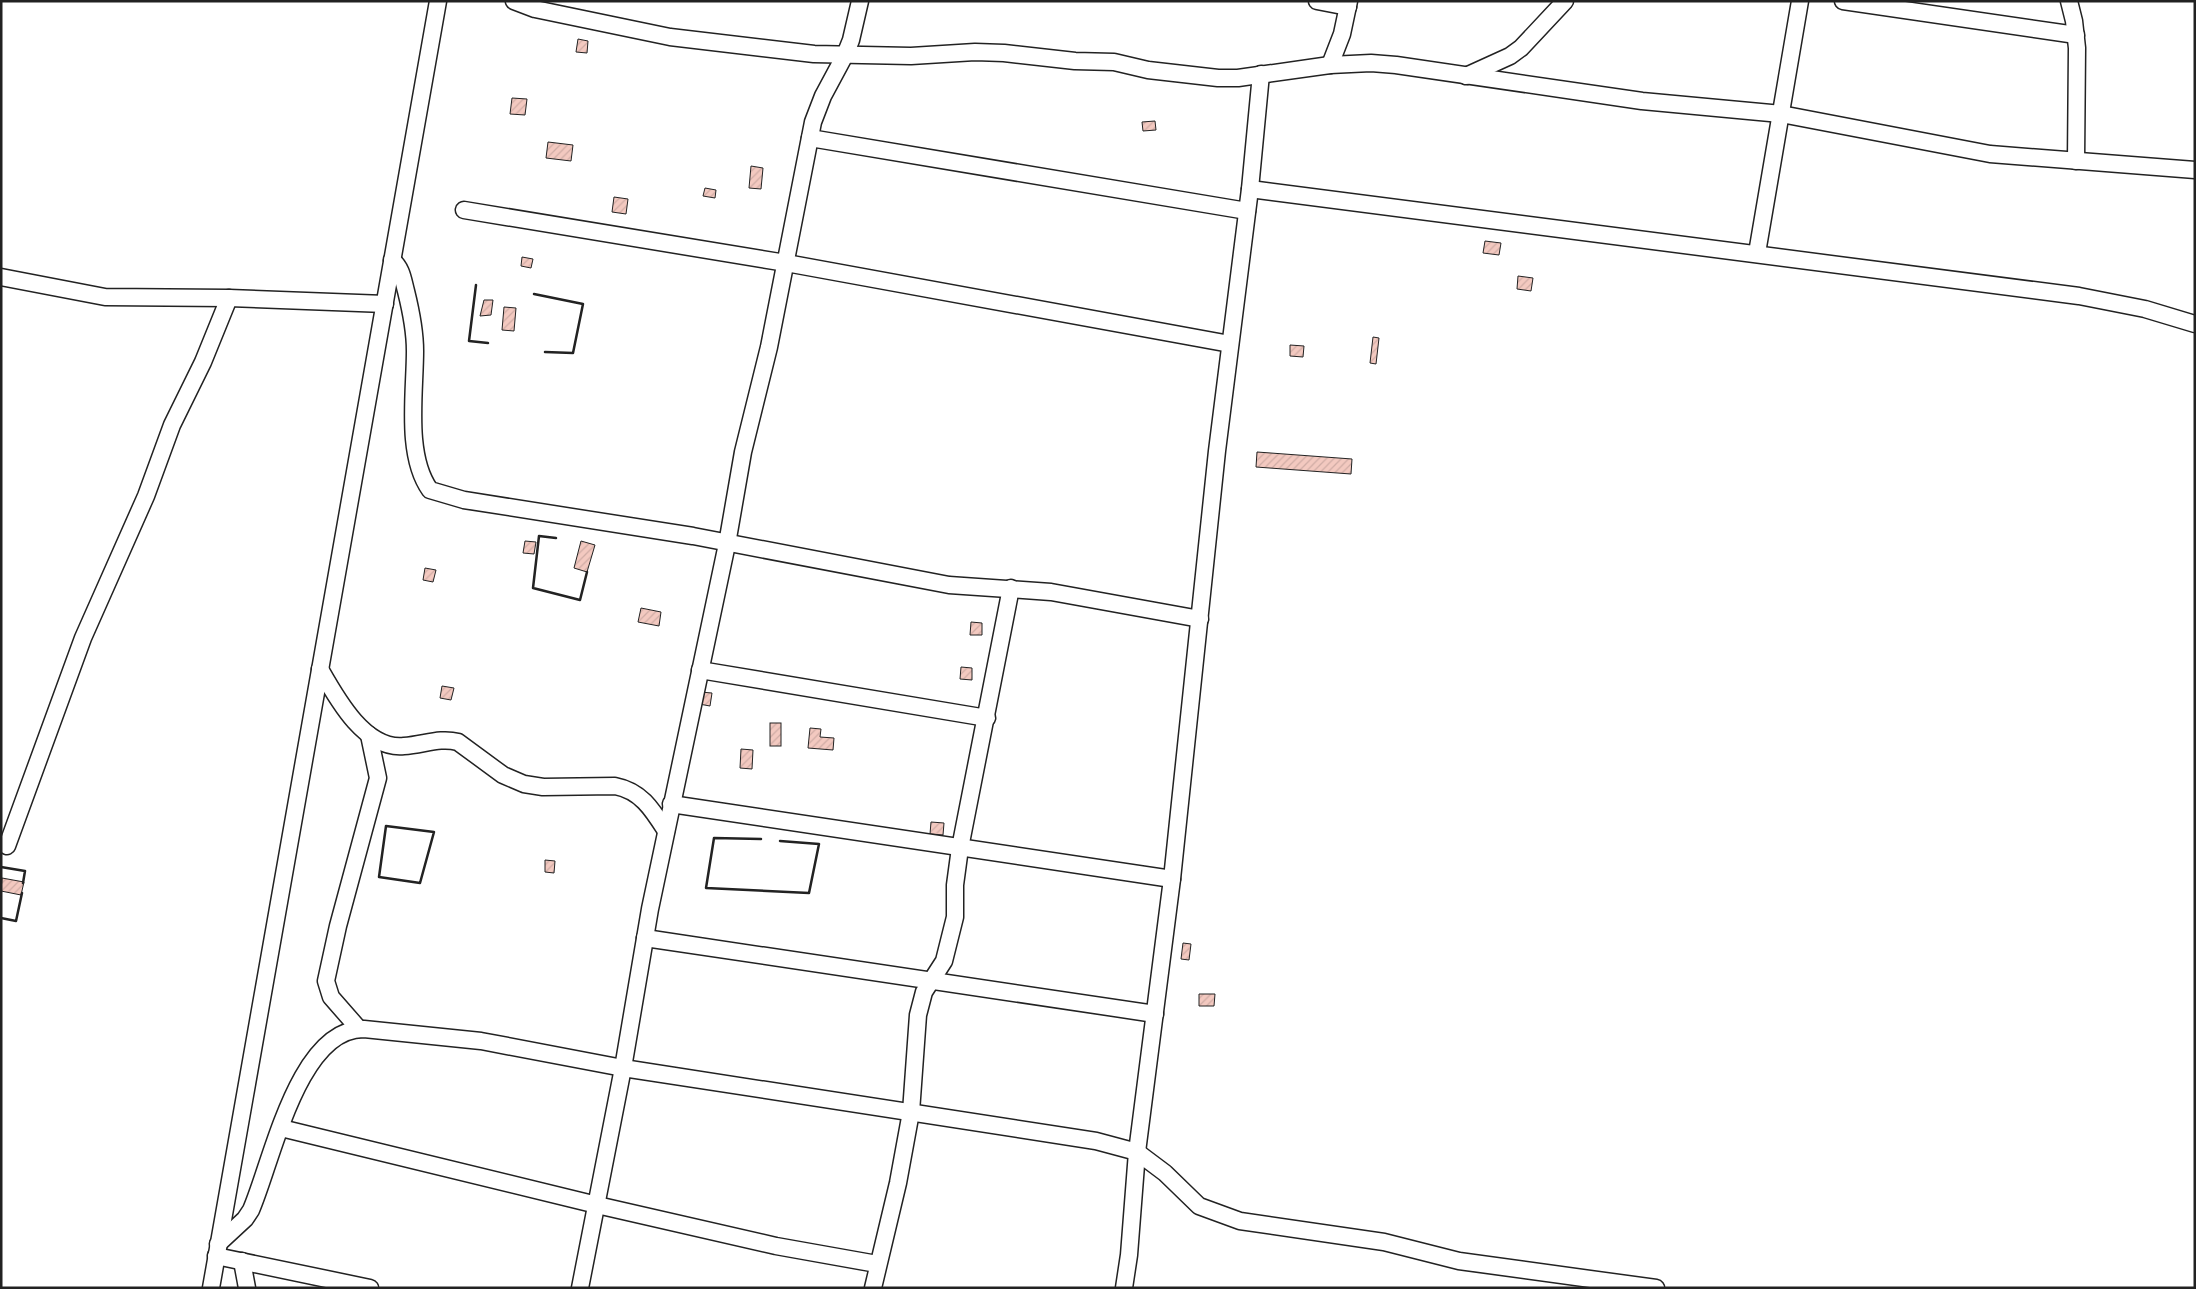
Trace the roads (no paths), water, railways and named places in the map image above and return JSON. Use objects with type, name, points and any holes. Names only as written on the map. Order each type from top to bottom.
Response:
[{"type":"street","points":[[211,1288],[438,1]]},
{"type":"street","points":[[514,1],[536,8],[670,36],[814,54],[911,56],[975,52],[1004,53],[1075,61],[1114,62],[1148,70],[1196,77],[1238,78],[1330,65],[1371,63],[1642,101],[1781,114],[1990,154],[2195,170]]},
{"type":"street","points":[[580,1288],[623,1068],[645,938],[671,804],[728,544],[743,452],[769,347],[810,138],[823,96],[851,40],[860,1]]},
{"type":"street","points":[[1317,1],[1349,4],[1342,34],[1330,65]]},
{"type":"street","points":[[1466,76],[1510,56],[1522,48],[1565,1]]},
{"type":"street","points":[[1757,253],[1800,1]]},
{"type":"street","points":[[1843,1],[2076,35]]},
{"type":"street","points":[[2069,1],[2076,35],[2076,161]]},
{"type":"street","points":[[1124,1288],[1129,1255],[1137,1152],[1172,879],[1230,344],[1250,188],[1261,74]]},
{"type":"street","points":[[810,138],[1247,211]]},
{"type":"street","points":[[1250,188],[2079,296],[2145,309],[2195,324]]},
{"type":"street","points":[[464,210],[786,264],[1230,344]]},
{"type":"street","points":[[392,260],[400,270],[411,313],[415,349],[415,451],[419,470],[430,490],[448,497],[464,500],[622,524],[949,585],[1051,592],[1200,619]]},
{"type":"street","points":[[1,276],[105,297],[229,298],[385,304]]},
{"type":"street","points":[[7,846],[83,638],[142,504],[172,425],[203,362],[229,298]]},
{"type":"street","points":[[873,1288],[877,1264],[898,1184],[911,1112],[918,1015],[924,992],[944,961],[955,917],[955,885],[960,848],[1011,588]]},
{"type":"street","points":[[320,669],[338,698],[369,736],[381,743],[392,746],[421,744],[443,739],[458,742],[503,776],[524,784],[542,786],[614,786],[624,788],[635,793],[648,803],[666,831]]},
{"type":"street","points":[[700,670],[986,718]]},
{"type":"street","points":[[359,1029],[331,998],[326,981],[338,926],[378,778],[369,736]]},
{"type":"street","points":[[671,804],[1172,879]]},
{"type":"street","points":[[645,938],[1155,1014]]},
{"type":"street","points":[[217,1250],[245,1219],[250,1210],[307,1066],[328,1042],[348,1031],[359,1029],[481,1041],[623,1068],[1096,1141],[1137,1152],[1165,1173],[1199,1206],[1240,1221],[1384,1242],[1460,1261],[1656,1288]]},
{"type":"street","points":[[281,1128],[597,1205],[776,1246],[877,1264]]},
{"type":"street","points":[[217,1250],[242,1260],[370,1288]]},
{"type":"street","points":[[242,1260],[248,1288]]}]
